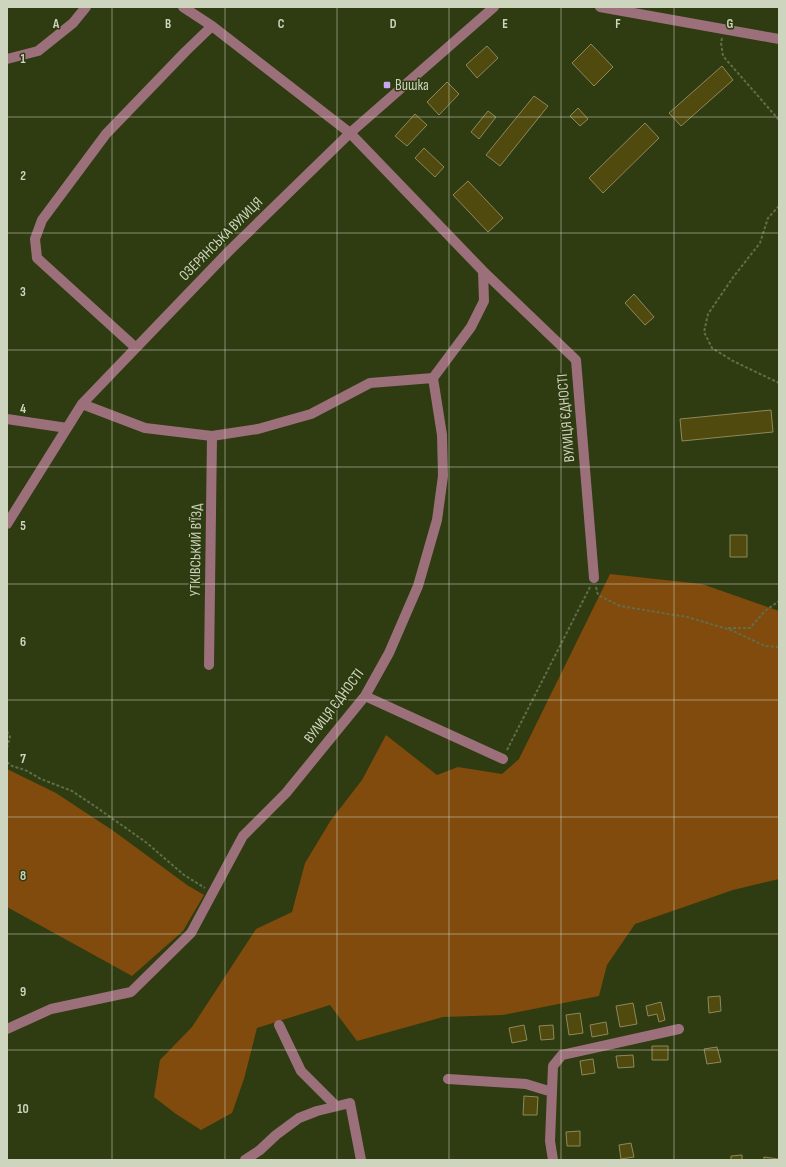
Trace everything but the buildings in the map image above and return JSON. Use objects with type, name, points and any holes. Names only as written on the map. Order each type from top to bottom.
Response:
[{"type":"street","points":[[7,59],[38,50],[73,23],[86,7]]},
{"type":"street","name":"ВУЛИЦЯ ЄДНОСТІ","points":[[183,7],[212,26],[350,133],[483,271],[576,360],[594,578]]},
{"type":"street","name":"ОЗЕРЯНСЬКА ВУЛИЦЯ","points":[[7,524],[82,404],[230,250],[350,133],[494,7]]},
{"type":"street","points":[[600,7],[779,39]]},
{"type":"street","points":[[136,348],[37,258],[35,239],[42,220],[106,134],[212,26]]},
{"type":"street","points":[[82,404],[145,428],[212,436],[258,429],[311,414],[370,383],[433,378],[472,327],[484,301],[483,271]]},
{"type":"street","name":"ВУЛИЦЯ ЄДНОСТІ","points":[[7,1029],[51,1010],[131,992],[191,933],[243,836],[286,793],[365,696],[389,653],[418,586],[437,520],[443,476],[442,434],[433,378]]},
{"type":"street","points":[[7,419],[67,428]]},
{"type":"street","name":"УТКІВСЬКИЙ В'ЇЗД","points":[[209,665],[212,436]]},
{"type":"street","points":[[365,696],[502,759]]},
{"type":"street","points":[[279,1025],[301,1071],[336,1106]]},
{"type":"street","points":[[553,1160],[550,1141],[553,1066],[562,1055],[679,1029]]},
{"type":"street","points":[[448,1079],[526,1084],[552,1092]]},
{"type":"street","points":[[245,1160],[260,1150],[276,1135],[299,1118],[317,1111],[350,1103],[361,1160]]},
{"type":"path","points":[[723,29],[721,43],[723,56],[779,120]]},
{"type":"path","points":[[779,206],[768,218],[760,243],[734,276],[708,314],[704,332],[712,348],[733,361],[779,383]]},
{"type":"path","points":[[594,578],[598,595],[620,606],[687,617],[725,628],[765,646],[779,647]]},
{"type":"path","points":[[502,759],[594,578]]},
{"type":"path","points":[[725,628],[750,628],[766,611],[779,601]]},
{"type":"path","points":[[7,731],[10,737],[7,748]]},
{"type":"path","points":[[7,762],[12,766],[25,770],[41,779],[72,791],[147,843],[184,875],[213,893]]},
{"type":"shaded area","points":[[610,574],[702,584],[779,611],[779,879],[733,890],[635,924],[607,965],[599,996],[503,1015],[443,1017],[357,1041],[330,1005],[257,1028],[244,1079],[232,1113],[201,1130],[176,1114],[154,1097],[160,1060],[192,1027],[256,929],[292,912],[305,863],[331,820],[362,780],[386,735],[437,775],[458,767],[502,774],[519,759]]},
{"type":"shaded area","points":[[7,769],[56,793],[115,832],[187,885],[204,895],[183,931],[132,976],[7,907]]},
{"type":"place","name":"Вишка","points":[[387,85]]}]
